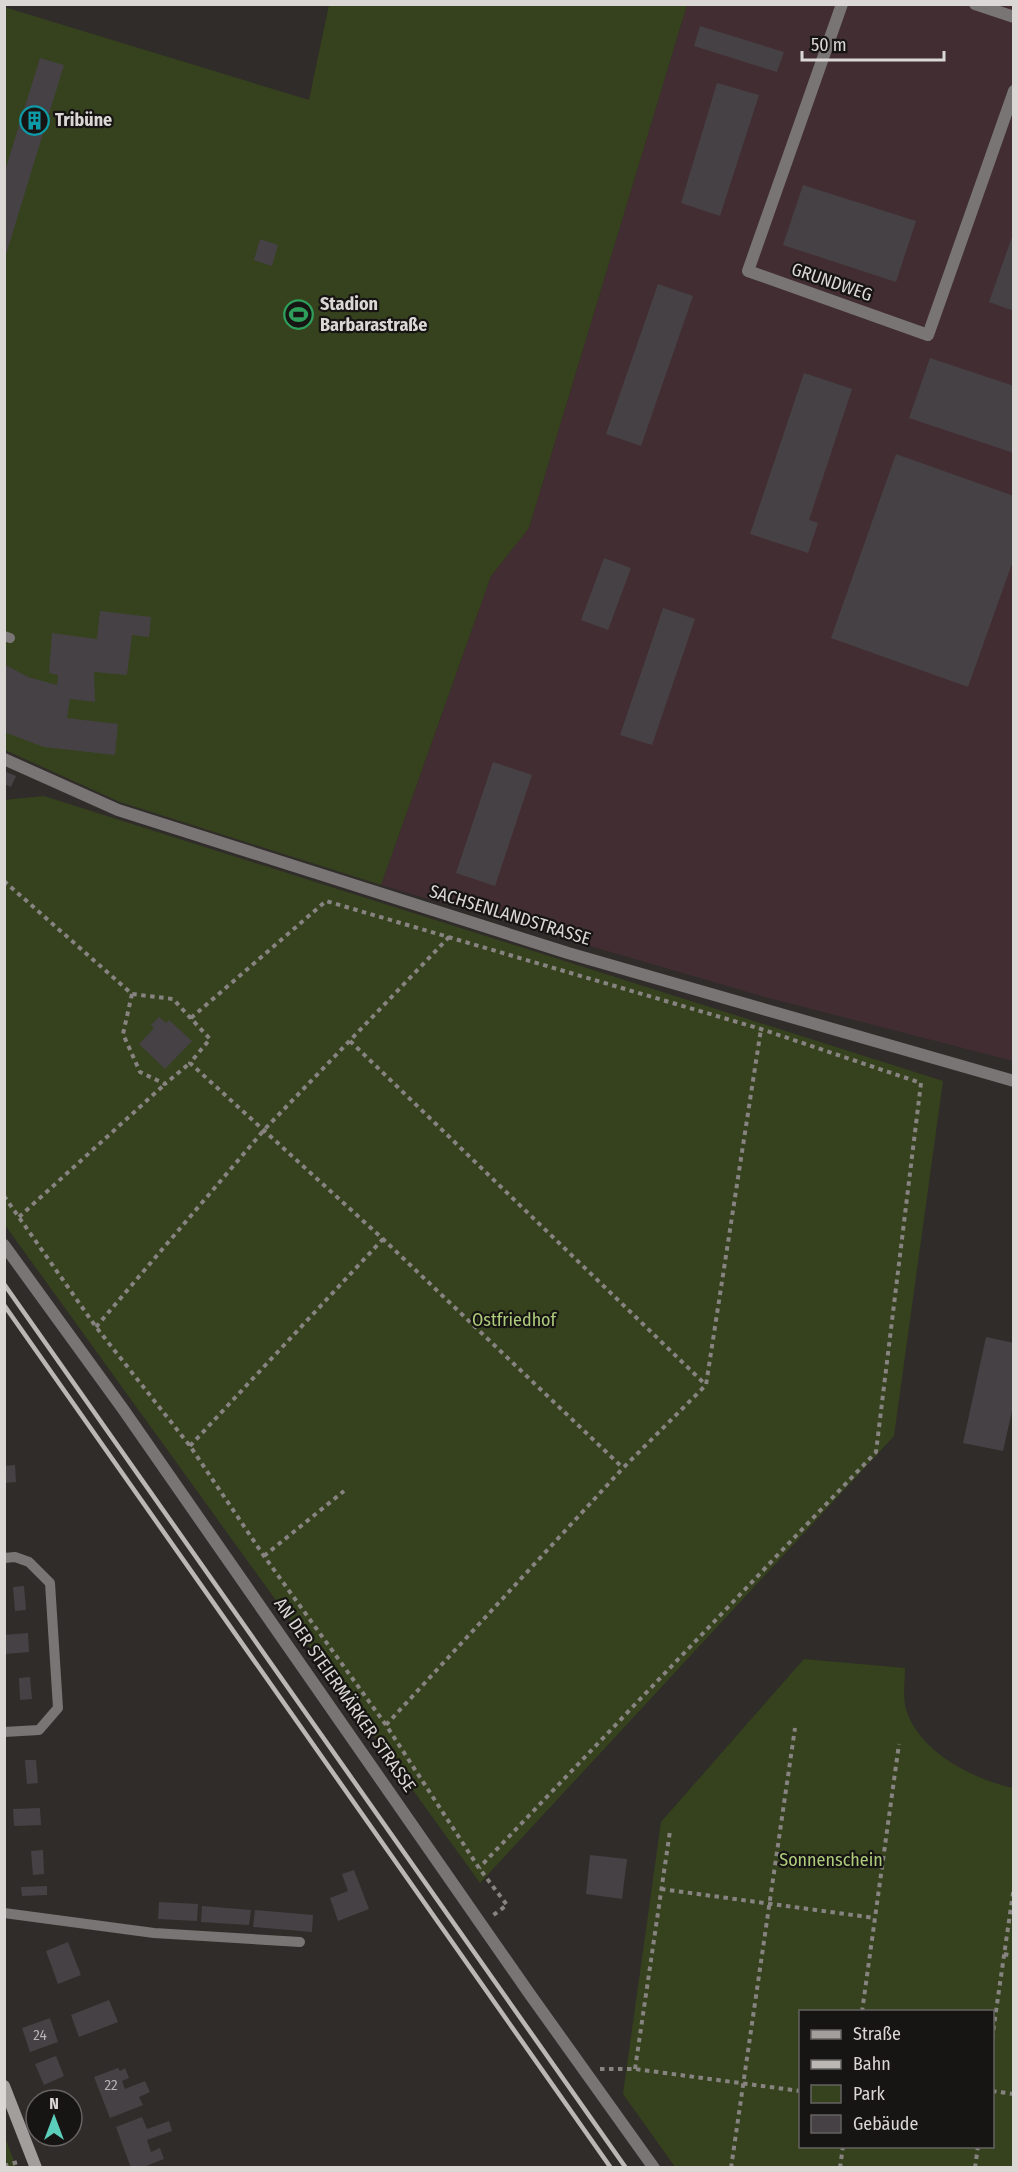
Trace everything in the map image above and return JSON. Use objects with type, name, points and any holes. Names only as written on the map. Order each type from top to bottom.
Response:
[{"type":"street","name":"GRUNDWEG","points":[[842,4],[748,271],[928,335],[1014,91]]},
{"type":"street","points":[[975,4],[1014,17]]},
{"type":"street","name":"SACHSENLANDSTRASSE","points":[[4,759],[118,810],[568,953],[1014,1081]]},
{"type":"street","name":"AN DER STEIERMÄRKER STRASSE","points":[[4,1245],[130,1418],[654,2168]]},
{"type":"street","points":[[4,2086],[36,2168]]},
{"type":"lane","points":[[4,1558],[15,1557],[29,1562],[50,1583],[58,1708],[39,1730],[4,1732]]},
{"type":"lane","points":[[4,1913],[154,1933],[300,1942]]},
{"type":"path","points":[[4,881],[132,994],[173,999],[210,1039],[190,1063],[19,1217]]},
{"type":"path","points":[[191,1018],[326,901],[761,1029],[921,1083],[876,1452],[479,1868]]},
{"type":"path","points":[[96,1327],[264,1130],[449,937]]},
{"type":"path","points":[[132,994],[123,1035],[140,1072],[165,1084]]},
{"type":"path","points":[[386,1725],[623,1468],[706,1385],[761,1029]]},
{"type":"path","points":[[350,1041],[706,1385]]},
{"type":"path","points":[[190,1063],[383,1239],[623,1468]]},
{"type":"path","points":[[4,1196],[96,1327],[190,1446],[264,1556],[386,1725],[479,1868],[507,1905],[481,1923]]},
{"type":"path","points":[[190,1446],[383,1239]]},
{"type":"path","points":[[264,1556],[344,1491]]},
{"type":"path","points":[[731,2168],[795,1728]]},
{"type":"path","points":[[862,2010],[899,1744]]},
{"type":"path","points":[[635,2069],[670,1832]]},
{"type":"path","points":[[994,2030],[1014,1886]]},
{"type":"path","points":[[661,1889],[875,1918]]},
{"type":"path","points":[[1004,1954],[1014,1956]]},
{"type":"path","points":[[585,2069],[635,2069],[799,2091]]},
{"type":"path","points":[[994,2091],[1014,2094]]},
{"type":"path","points":[[840,2168],[843,2148]]},
{"type":"path","points":[[975,2168],[978,2148]]},
{"type":"path","points":[[4,2166],[20,2162]]},
{"type":"shaded area","points":[[687,5],[1013,5],[1013,1061],[765,997],[381,885],[491,576],[529,528]]},
{"type":"green space","name":"Stadion Barbarastraße","points":[[329,5],[687,5],[529,528],[491,576],[381,885],[120,802],[5,750],[4,7],[309,100]]},
{"type":"green space","name":"Ostfriedhof","points":[[44,796],[943,1081],[894,1436],[480,1883],[5,1225],[4,800]]},
{"type":"green space","name":"Sonnenschein","points":[[804,1659],[905,1668],[905,1705],[920,1736],[933,1749],[963,1770],[1013,1788],[1013,2167],[675,2167],[623,2094],[661,1822]]},
{"type":"green space","points":[[5,2137],[16,2167],[5,2167]]},
{"type":"building","points":[[700,26],[784,52],[777,72],[694,46]]},
{"type":"building","name":"Tribüne","points":[[40,58],[64,65],[4,261],[4,174]]},
{"type":"building","points":[[717,83],[759,95],[720,216],[681,203]]},
{"type":"building","points":[[803,185],[916,221],[896,282],[783,245]]},
{"type":"building","points":[[1014,234],[1014,311],[989,302]]},
{"type":"building","points":[[260,239],[278,245],[272,266],[254,260]]},
{"type":"building","points":[[658,284],[693,296],[641,446],[606,434]]},
{"type":"building","points":[[930,358],[1014,386],[1014,453],[909,418]]},
{"type":"building","points":[[804,373],[852,389],[809,520],[818,523],[808,553],[750,534]]},
{"type":"building","points":[[896,454],[1014,496],[1014,558],[968,687],[831,638]]},
{"type":"building","points":[[604,558],[631,568],[608,630],[581,620]]},
{"type":"building","points":[[663,608],[695,619],[652,745],[620,735]]},
{"type":"building","points":[[100,611],[151,617],[149,637],[132,635],[127,675],[94,672],[95,702],[70,699],[67,718],[118,724],[115,755],[44,747],[4,732],[4,664],[28,677],[57,685],[58,675],[49,673],[52,633],[97,639]]},
{"type":"building","points":[[493,762],[532,775],[495,886],[456,873]]},
{"type":"building","points":[[4,771],[16,776],[11,787],[4,784]]},
{"type":"building","points":[[159,1017],[166,1023],[169,1020],[192,1041],[165,1069],[139,1044],[154,1028],[151,1025]]},
{"type":"building","points":[[986,1337],[1014,1343],[1014,1402],[1003,1451],[963,1443]]},
{"type":"building","points":[[15,1465],[16,1482],[4,1483],[4,1466]]},
{"type":"building","points":[[24,1586],[26,1610],[15,1611],[13,1587]]},
{"type":"building","points":[[28,1633],[29,1652],[5,1654],[4,1635]]},
{"type":"building","points":[[30,1677],[32,1699],[20,1700],[19,1678]]},
{"type":"building","points":[[25,1760],[36,1760],[38,1783],[27,1784]]},
{"type":"building","points":[[40,1808],[41,1825],[14,1826],[13,1809]]},
{"type":"building","points":[[43,1850],[44,1874],[33,1875],[31,1851]]},
{"type":"building","points":[[590,1855],[627,1859],[622,1899],[586,1894]]},
{"type":"building","points":[[354,1870],[369,1909],[338,1921],[330,1898],[348,1891],[342,1874]]},
{"type":"building","points":[[47,1886],[47,1895],[22,1896],[21,1887]]},
{"type":"building","points":[[159,1902],[198,1904],[197,1921],[158,1919]]},
{"type":"building","points":[[202,1906],[251,1910],[249,1925],[201,1922]]},
{"type":"building","points":[[255,1910],[313,1915],[312,1932],[253,1927]]},
{"type":"building","points":[[68,1942],[81,1975],[58,1984],[46,1951]]},
{"type":"building","points":[[109,2000],[118,2022],[79,2037],[71,2015]]},
{"type":"building","points":[[50,2018],[58,2042],[30,2052],[22,2028]]},
{"type":"building","points":[[56,2056],[64,2076],[44,2085],[35,2064]]},
{"type":"building","points":[[118,2068],[120,2071],[125,2068],[129,2078],[122,2081],[125,2089],[145,2081],[150,2092],[139,2097],[143,2105],[110,2118],[94,2077]]},
{"type":"building","points":[[142,2117],[147,2129],[169,2121],[172,2131],[147,2140],[151,2152],[160,2148],[164,2159],[141,2168],[131,2168],[116,2127]]},
{"type":"railway","points":[[4,1284],[626,2168]]},
{"type":"railway","points":[[4,1305],[611,2168]]},
{"type":"place","name":"Tribüne","points":[[34,120]]},
{"type":"place","name":"Stadion Barbarastraße","points":[[299,314]]}]
